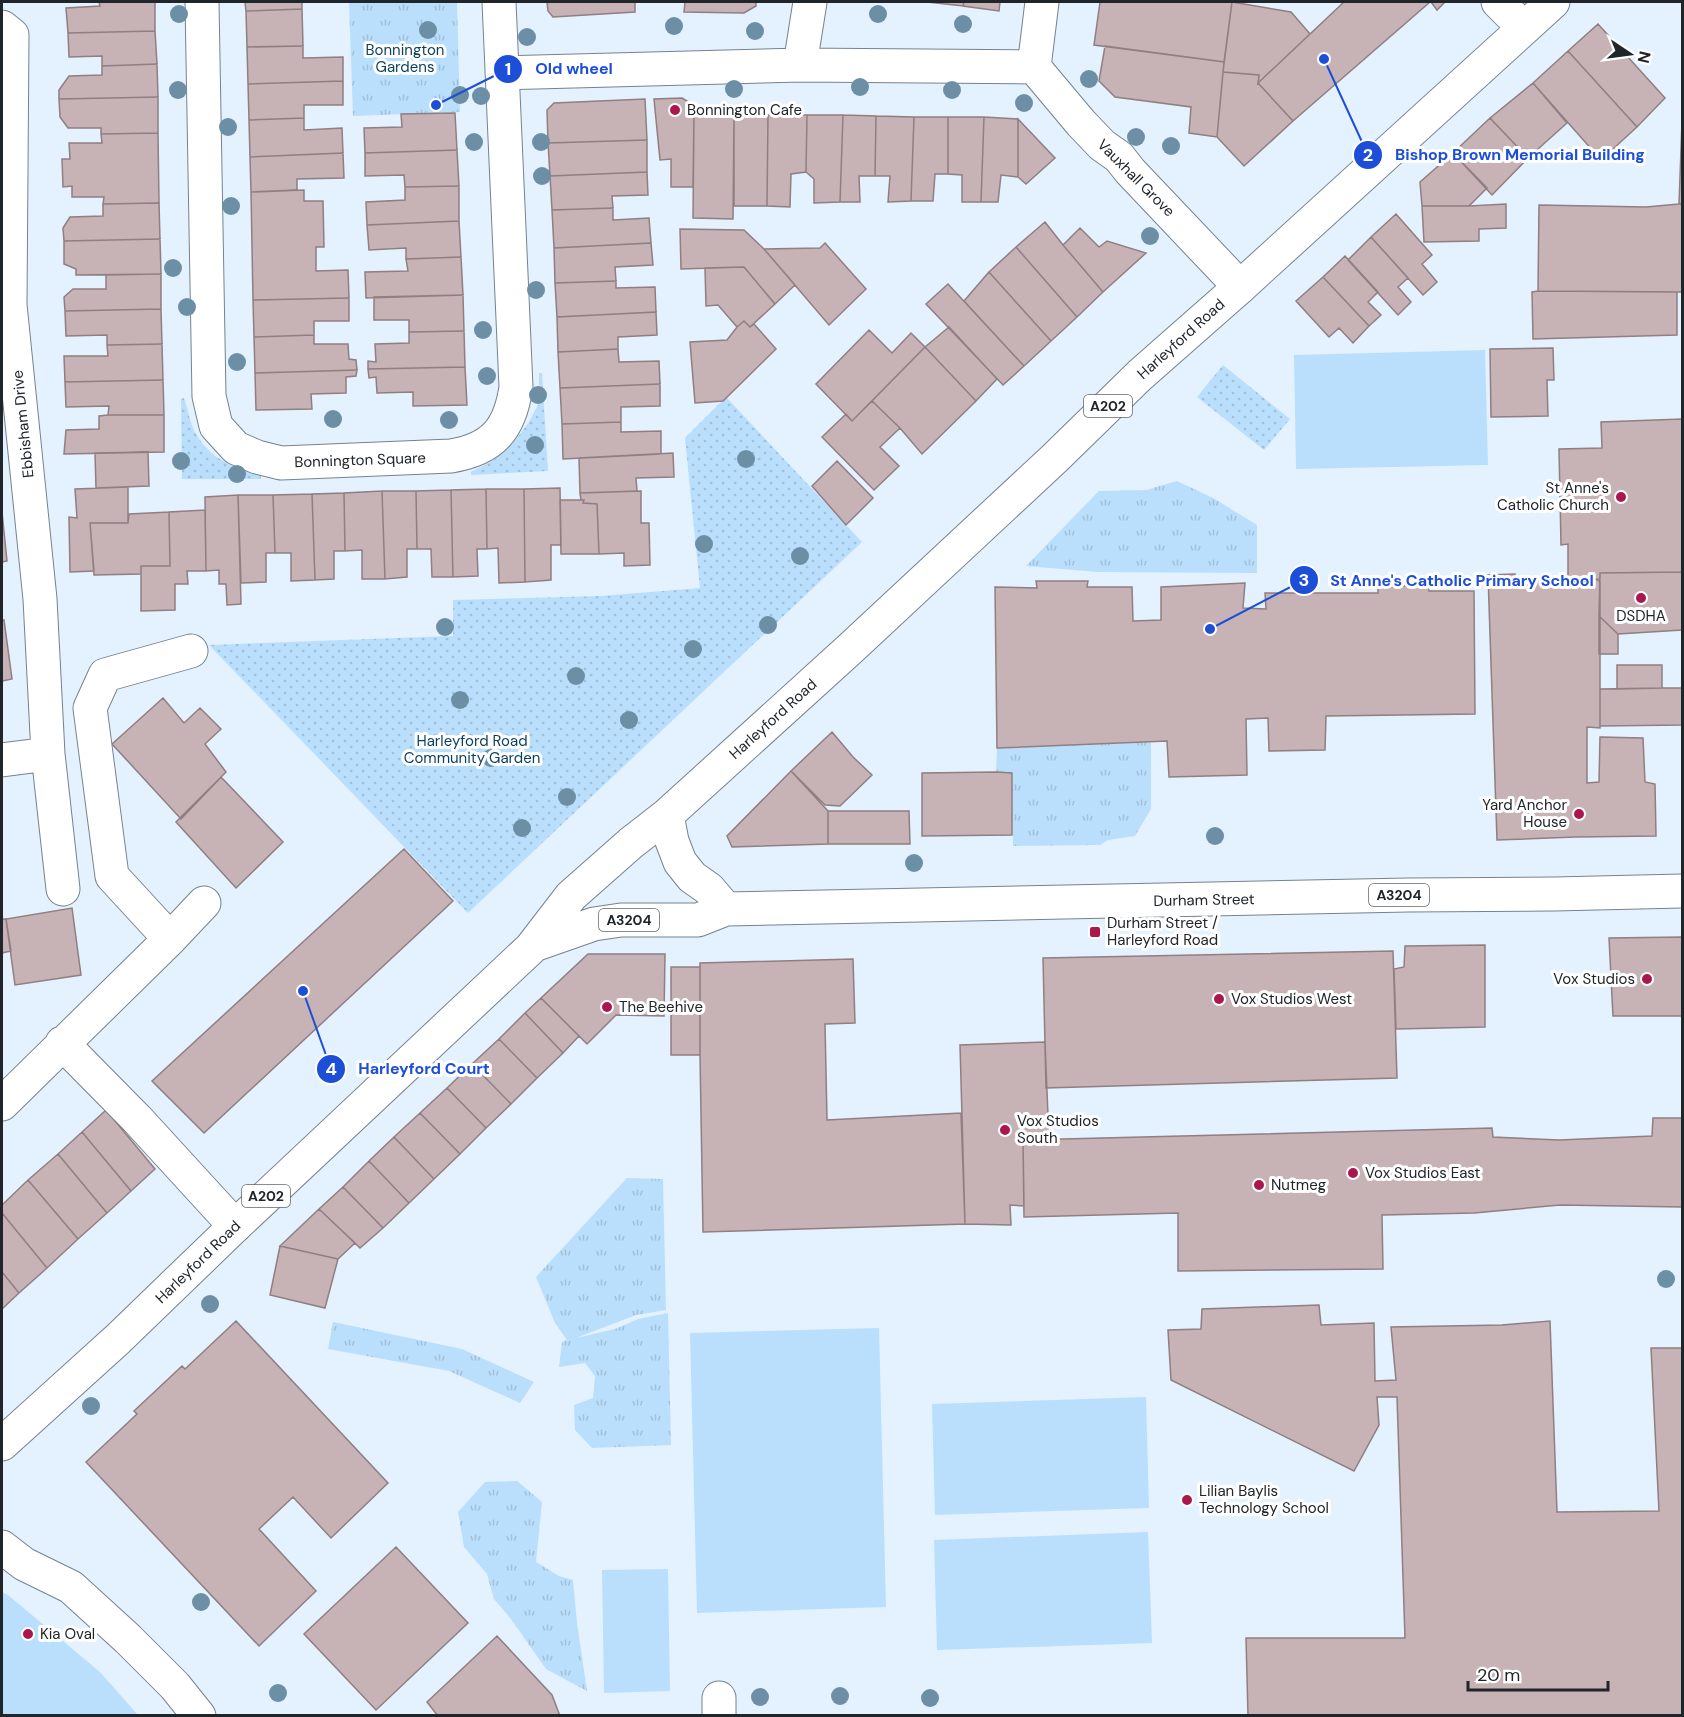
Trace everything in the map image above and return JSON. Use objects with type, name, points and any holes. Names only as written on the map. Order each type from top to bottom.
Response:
[{"type":"main road","name":"Bonnington Square","points":[[202,2],[209,396],[216,426],[236,448],[257,458],[281,463],[451,456],[467,453],[490,442],[505,424],[513,405],[516,387],[499,2]]},
{"type":"main road","points":[[800,65],[810,2]]},
{"type":"main road","points":[[502,73],[800,65],[1034,67],[1042,2]]},
{"type":"main road","points":[[1498,2],[1524,28]]},
{"type":"main road","name":"Harleyford Road","points":[[2,1444],[118,1339],[534,945],[571,896],[631,843],[667,815],[852,648],[1140,375],[1553,2]]},
{"type":"main road","name":"Ebbisham Drive","points":[[2,27],[12,35],[10,305],[40,599],[48,754],[63,889]]},
{"type":"main road","name":"Vauxhall Grove","points":[[1034,67],[1102,145],[1119,157],[1240,287]]},
{"type":"main road","points":[[170,939],[112,876],[90,708],[105,675],[191,651]]},
{"type":"main road","points":[[2,760],[48,754]]},
{"type":"main road","points":[[667,815],[672,841],[680,862],[692,877],[709,889],[726,909]]},
{"type":"main road","name":"Durham Street","points":[[534,945],[594,924],[621,920],[698,920],[726,909],[1683,891]]},
{"type":"main road","points":[[2,1104],[204,903]]},
{"type":"main road","points":[[62,1043],[137,1119],[235,1226]]},
{"type":"main road","points":[[2,1547],[24,1564],[71,1587],[175,1686],[199,1716]]},
{"type":"green space","name":"Bonnington Gardens","points":[[349,2],[457,2],[460,112],[353,116]]},
{"type":"green space","points":[[1485,350],[1488,465],[1296,469],[1294,355]]},
{"type":"green space","points":[[1223,365],[1290,419],[1264,450],[1197,397]]},
{"type":"green space","points":[[539,373],[542,373],[548,471],[471,475],[471,472],[494,460],[514,442],[529,422],[539,403]]},
{"type":"green space","name":"Harleyford Road Community Garden","points":[[726,397],[862,542],[468,913],[209,645],[453,636],[453,600],[601,596],[700,588],[685,438]]},
{"type":"green space","points":[[184,398],[194,430],[209,451],[224,462],[261,475],[261,479],[182,479],[181,399]]},
{"type":"green space","points":[[1177,481],[1213,498],[1257,525],[1257,573],[1098,572],[1026,566],[1099,491],[1146,490]]},
{"type":"green space","points":[[1151,741],[1151,809],[1135,836],[1108,840],[1100,845],[1013,846],[1012,773],[996,772],[997,748]]},
{"type":"green space","points":[[627,1178],[663,1179],[666,1310],[636,1315],[576,1338],[615,1329],[638,1319],[668,1313],[671,1445],[592,1448],[575,1430],[574,1405],[593,1398],[595,1376],[585,1363],[559,1367],[562,1342],[567,1340],[555,1323],[536,1277]]},
{"type":"green space","points":[[333,1322],[462,1349],[534,1382],[520,1403],[449,1371],[328,1349]]},
{"type":"green space","points":[[879,1328],[886,1607],[697,1613],[690,1333]]},
{"type":"green space","points":[[1146,1397],[1149,1508],[935,1515],[932,1404]]},
{"type":"green space","points":[[517,1481],[542,1502],[536,1562],[559,1576],[573,1580],[587,1691],[546,1669],[494,1599],[487,1574],[464,1547],[458,1512],[485,1482]]},
{"type":"green space","points":[[1148,1532],[1152,1643],[937,1650],[934,1540]]},
{"type":"green space","points":[[668,1569],[670,1691],[604,1693],[602,1570]]},
{"type":"green space","name":"Kia Oval","points":[[2,1592],[100,1672],[138,1715],[2,1715]]},
{"type":"building","points":[[99,2],[155,2],[155,31],[68,33],[66,8],[100,6]]},
{"type":"building","points":[[245,2],[302,2],[302,9],[246,11]]},
{"type":"building","points":[[547,2],[635,2],[635,12],[553,17],[548,11]]},
{"type":"building","points":[[685,2],[756,2],[756,6],[744,13],[684,12]]},
{"type":"building","points":[[927,2],[964,2],[963,6]]},
{"type":"building","points":[[964,2],[1000,2],[999,11],[963,6]]},
{"type":"building","points":[[1100,2],[1232,2],[1224,62],[1094,45]]},
{"type":"building","points":[[1232,2],[1291,12],[1310,34],[1258,83],[1259,75],[1223,72]]},
{"type":"building","points":[[1344,2],[1430,2],[1293,121],[1258,83]]},
{"type":"building","points":[[1431,2],[1445,2],[1437,10]]},
{"type":"building","points":[[302,9],[303,46],[247,47],[246,11]]},
{"type":"building","points":[[1598,24],[1665,98],[1637,127],[1568,51]]},
{"type":"building","points":[[155,31],[157,64],[102,66],[102,56],[69,57],[68,33]]},
{"type":"building","points":[[303,46],[303,58],[343,57],[343,81],[248,84],[247,47]]},
{"type":"building","points":[[1105,46],[1224,62],[1217,137],[1189,133],[1191,107],[1115,97],[1099,81]]},
{"type":"building","points":[[1568,51],[1637,127],[1601,160],[1533,83]]},
{"type":"building","points":[[157,64],[158,97],[59,99],[59,90],[69,76],[102,75],[102,66]]},
{"type":"building","points":[[1223,72],[1259,75],[1258,83],[1293,121],[1244,166],[1217,137]]},
{"type":"building","points":[[343,81],[343,105],[304,105],[304,118],[249,120],[248,84]]},
{"type":"building","points":[[1533,83],[1567,123],[1528,158],[1490,118]]},
{"type":"building","points":[[158,97],[158,133],[101,134],[101,128],[68,128],[60,117],[59,99]]},
{"type":"building","points":[[682,98],[687,101],[687,114],[694,114],[693,187],[671,187],[671,159],[660,160],[654,99]]},
{"type":"building","points":[[645,99],[647,140],[548,143],[547,110],[554,103]]},
{"type":"building","points":[[455,113],[457,150],[365,153],[364,128],[402,127],[401,114]]},
{"type":"building","points":[[694,114],[734,115],[733,219],[693,218]]},
{"type":"building","points":[[734,115],[768,115],[767,206],[734,206]]},
{"type":"building","points":[[768,115],[807,115],[806,172],[791,174],[790,207],[767,206]]},
{"type":"building","points":[[807,115],[843,115],[840,202],[814,203],[814,179],[806,172]]},
{"type":"building","points":[[843,115],[876,116],[875,176],[859,176],[860,202],[840,202]]},
{"type":"building","points":[[876,116],[914,117],[911,201],[888,202],[890,176],[875,176]]},
{"type":"building","points":[[914,117],[948,117],[948,174],[935,174],[933,201],[911,201]]},
{"type":"building","points":[[948,117],[984,117],[981,202],[962,202],[962,175],[948,174]]},
{"type":"building","points":[[984,117],[1018,119],[1018,177],[1001,175],[998,202],[981,202]]},
{"type":"building","points":[[304,118],[304,130],[342,128],[343,153],[250,157],[249,120]]},
{"type":"building","points":[[1490,118],[1528,158],[1492,195],[1453,153]]},
{"type":"building","points":[[1018,119],[1055,158],[1026,184],[1018,177]]},
{"type":"building","points":[[1682,122],[1682,204],[1679,204]]},
{"type":"building","points":[[158,133],[159,203],[103,204],[104,197],[72,197],[72,186],[63,187],[62,159],[70,159],[69,143],[102,143],[101,134]]},
{"type":"building","points":[[647,140],[647,172],[550,176],[548,143]]},
{"type":"building","points":[[457,150],[459,186],[405,187],[404,175],[365,176],[365,153]]},
{"type":"building","points":[[343,153],[344,178],[297,179],[297,190],[251,192],[250,157]]},
{"type":"building","points":[[1453,153],[1487,188],[1469,206],[1422,206],[1420,182]]},
{"type":"building","points":[[647,172],[648,195],[612,196],[613,208],[552,210],[550,176]]},
{"type":"building","points":[[459,186],[459,221],[367,225],[366,202],[405,200],[405,187]]},
{"type":"building","points":[[304,190],[304,201],[323,201],[324,247],[316,247],[316,271],[348,270],[349,298],[253,300],[251,192]]},
{"type":"building","points":[[159,203],[160,239],[64,241],[63,228],[70,217],[103,216],[103,204]]},
{"type":"building","points":[[1506,204],[1506,228],[1479,229],[1479,241],[1424,242],[1422,206]]},
{"type":"building","points":[[1682,204],[1682,292],[1538,291],[1539,205],[1646,207]]},
{"type":"building","points":[[613,208],[613,220],[649,218],[651,243],[554,248],[552,210]]},
{"type":"building","points":[[1396,214],[1432,255],[1422,264],[1437,282],[1423,295],[1371,237]]},
{"type":"building","points":[[459,221],[461,257],[406,259],[406,248],[369,250],[367,225]]},
{"type":"building","points":[[1045,222],[1103,292],[1077,317],[1016,247]]},
{"type":"building","points":[[1080,228],[1099,247],[1107,241],[1146,253],[1103,292],[1063,245]]},
{"type":"building","points":[[680,229],[744,230],[795,285],[775,304],[744,267],[681,269]]},
{"type":"building","points":[[1371,237],[1408,278],[1398,287],[1411,302],[1398,315],[1348,260]]},
{"type":"building","points":[[160,239],[161,274],[76,275],[76,269],[64,264],[64,241]]},
{"type":"building","points":[[651,243],[653,265],[615,267],[616,281],[555,283],[554,248]]},
{"type":"building","points":[[825,243],[866,289],[829,325],[764,249],[820,248]]},
{"type":"building","points":[[1016,247],[1077,317],[1051,341],[989,272]]},
{"type":"building","points":[[1345,256],[1378,292],[1368,302],[1381,315],[1369,326],[1323,277]]},
{"type":"building","points":[[461,257],[463,295],[366,298],[365,272],[408,271],[406,259]]},
{"type":"building","points":[[744,267],[775,304],[750,327],[744,321],[737,327],[718,305],[706,306],[705,268]]},
{"type":"building","points":[[989,272],[1051,341],[1024,366],[964,301]]},
{"type":"building","points":[[161,274],[161,309],[65,311],[64,297],[73,289],[106,289],[106,275]]},
{"type":"building","points":[[1323,277],[1369,326],[1353,343],[1339,328],[1329,337],[1296,301]]},
{"type":"building","points":[[616,281],[616,288],[655,287],[656,312],[557,317],[555,283]]},
{"type":"building","points":[[948,284],[1024,366],[1003,385],[926,304]]},
{"type":"building","points":[[1532,292],[1677,292],[1677,335],[1533,339]]},
{"type":"building","points":[[463,295],[464,331],[409,332],[409,320],[374,320],[374,297]]},
{"type":"building","points":[[349,298],[349,321],[314,321],[314,335],[254,337],[253,300]]},
{"type":"building","points":[[161,309],[162,344],[107,345],[107,335],[66,336],[65,311]]},
{"type":"building","points":[[656,312],[657,335],[618,337],[618,349],[558,352],[557,317]]},
{"type":"building","points":[[744,321],[750,327],[754,324],[776,349],[723,401],[695,403],[690,342],[727,340]]},
{"type":"building","points":[[949,327],[997,379],[976,401],[925,347]]},
{"type":"building","points":[[869,330],[892,353],[911,333],[925,347],[852,421],[816,384]]},
{"type":"building","points":[[464,331],[465,367],[368,369],[368,361],[376,362],[375,344],[409,343],[409,332]]},
{"type":"building","points":[[314,335],[314,344],[348,344],[349,359],[356,360],[357,370],[255,373],[254,337]]},
{"type":"building","points":[[162,344],[163,380],[65,382],[64,356],[108,356],[107,345]]},
{"type":"building","points":[[925,347],[976,401],[922,454],[900,428],[872,401]]},
{"type":"building","points":[[1553,348],[1554,380],[1547,380],[1548,416],[1491,417],[1490,349]]},
{"type":"building","points":[[618,349],[619,362],[659,361],[660,384],[560,388],[558,352]]},
{"type":"building","points":[[465,367],[467,405],[413,406],[413,392],[377,393],[376,377],[369,378],[368,369]]},
{"type":"building","points":[[357,370],[356,376],[346,377],[346,393],[311,394],[312,409],[256,410],[255,373]]},
{"type":"building","points":[[163,380],[164,415],[108,415],[109,406],[66,407],[65,382]]},
{"type":"building","points":[[660,384],[660,406],[621,407],[621,422],[562,424],[560,388]]},
{"type":"building","points":[[872,401],[900,428],[880,447],[899,466],[874,490],[822,437],[846,414],[852,421]]},
{"type":"building","points":[[164,415],[164,452],[64,454],[66,430],[99,429],[99,416]]},
{"type":"building","name":"St Anne's Catholic Church","points":[[1682,419],[1682,572],[1600,573],[1600,579],[1568,581],[1568,544],[1561,545],[1559,449],[1602,448],[1601,422]]},
{"type":"building","points":[[621,422],[621,432],[661,431],[661,454],[563,459],[562,424]]},
{"type":"building","points":[[148,452],[149,486],[96,488],[95,453]]},
{"type":"building","points":[[673,453],[674,477],[636,478],[637,491],[580,493],[579,458]]},
{"type":"building","points":[[837,461],[873,498],[846,525],[812,486]]},
{"type":"building","points":[[128,487],[128,523],[90,523],[94,571],[70,572],[69,517],[77,518],[75,489]]},
{"type":"building","points":[[560,488],[561,545],[551,545],[551,580],[525,582],[524,489]]},
{"type":"building","points":[[486,489],[524,489],[525,582],[499,583],[498,548],[487,549]]},
{"type":"building","points":[[486,489],[487,549],[477,549],[478,576],[453,577],[451,490]]},
{"type":"building","points":[[451,490],[453,577],[432,577],[431,549],[417,549],[416,491]]},
{"type":"building","points":[[382,491],[416,491],[417,549],[407,549],[407,577],[385,579]]},
{"type":"building","points":[[382,491],[385,579],[362,579],[362,550],[345,551],[344,493]]},
{"type":"building","points":[[641,491],[641,523],[649,523],[650,565],[624,566],[624,553],[599,554],[597,504],[583,503],[584,500],[581,500],[580,493]]},
{"type":"building","points":[[344,493],[345,551],[334,551],[334,579],[315,580],[312,494]]},
{"type":"building","points":[[312,494],[315,580],[291,581],[291,553],[275,553],[273,495]]},
{"type":"building","points":[[238,495],[241,604],[227,605],[226,584],[219,584],[219,570],[206,571],[205,497]]},
{"type":"building","points":[[238,495],[273,495],[275,553],[266,553],[266,582],[241,583]]},
{"type":"building","points":[[560,500],[584,500],[583,503],[597,504],[599,554],[561,554]]},
{"type":"building","points":[[205,510],[206,571],[187,571],[188,584],[175,584],[175,610],[141,611],[141,566],[170,566],[169,512]]},
{"type":"building","points":[[2,512],[7,561],[2,562]]},
{"type":"building","points":[[169,512],[170,566],[141,566],[141,574],[94,575],[90,523],[128,523],[129,514]]},
{"type":"building","name":"DSDHA","points":[[1682,572],[1682,630],[1618,634],[1599,616],[1600,573]]},
{"type":"building","points":[[1515,574],[1515,582],[1596,579],[1600,582],[1600,728],[1587,727],[1587,783],[1599,782],[1600,737],[1643,738],[1645,782],[1655,784],[1656,836],[1497,840],[1488,575]]},
{"type":"building","points":[[1036,581],[1088,581],[1087,587],[1132,587],[1133,621],[1161,620],[1161,587],[1245,583],[1243,608],[1266,609],[1265,593],[1378,593],[1378,587],[1428,585],[1429,591],[1474,591],[1475,714],[1326,716],[1325,750],[1269,751],[1268,718],[1246,719],[1247,775],[1169,777],[1167,741],[997,748],[995,587],[1037,588]]},
{"type":"building","points":[[1599,616],[1618,634],[1618,654],[1599,654]]},
{"type":"building","points":[[4,620],[12,679],[2,681],[2,621]]},
{"type":"building","points":[[1617,665],[1662,665],[1662,688],[1617,689]]},
{"type":"building","points":[[1682,688],[1682,725],[1600,726],[1600,689]]},
{"type":"building","points":[[163,698],[184,723],[200,708],[221,729],[205,744],[226,772],[181,819],[112,744]]},
{"type":"building","points":[[832,732],[872,775],[840,806],[825,805],[791,771]]},
{"type":"building","points":[[791,771],[828,811],[828,844],[732,847],[727,836]]},
{"type":"building","points":[[922,773],[1012,773],[1012,835],[922,836]]},
{"type":"building","points":[[221,777],[283,842],[236,888],[176,822]]},
{"type":"building","points":[[828,811],[909,811],[910,844],[828,844]]},
{"type":"building","points":[[404,849],[453,901],[204,1133],[152,1081]]},
{"type":"building","points":[[72,908],[81,975],[15,985],[6,919]]},
{"type":"building","points":[[2,919],[6,919],[11,951],[2,953]]},
{"type":"building","name":"Vox Studios","points":[[1682,937],[1682,1016],[1613,1016],[1609,938]]},
{"type":"building","name":"Vox Studios West","points":[[1485,945],[1485,1027],[1396,1029],[1394,969],[1404,967],[1405,946]]},
{"type":"building","name":"Vox Studios West","points":[[1393,951],[1397,1078],[1046,1088],[1043,958]]},
{"type":"building","name":"The Beehive","points":[[588,954],[665,954],[664,1016],[616,1015],[587,1044],[541,998]]},
{"type":"building","points":[[853,959],[855,1023],[825,1024],[827,1120],[961,1113],[965,1224],[703,1232],[700,963]]},
{"type":"building","points":[[671,967],[700,967],[700,1055],[671,1055]]},
{"type":"building","points":[[541,998],[579,1036],[563,1053],[525,1013]]},
{"type":"building","points":[[525,1013],[563,1053],[537,1078],[499,1039]]},
{"type":"building","points":[[499,1039],[537,1078],[511,1104],[472,1064]]},
{"type":"building","name":"Vox Studios South","points":[[1045,1042],[1049,1140],[1023,1140],[1024,1206],[1010,1205],[1011,1225],[965,1224],[960,1045]]},
{"type":"building","points":[[472,1064],[511,1104],[486,1128],[447,1088]]},
{"type":"building","points":[[447,1088],[486,1128],[460,1154],[420,1113]]},
{"type":"building","points":[[106,1110],[155,1169],[131,1191],[82,1132]]},
{"type":"building","points":[[420,1113],[460,1154],[434,1179],[394,1137]]},
{"type":"building","name":"Vox Studios East","points":[[1653,1118],[1682,1118],[1682,1207],[1560,1205],[1474,1213],[1382,1215],[1383,1269],[1178,1271],[1178,1213],[1024,1217],[1023,1140],[1492,1128],[1493,1137],[1559,1140],[1652,1136]]},
{"type":"building","points":[[82,1132],[131,1191],[107,1213],[58,1154]]},
{"type":"building","points":[[394,1137],[434,1179],[409,1203],[369,1161]]},
{"type":"building","points":[[58,1154],[107,1213],[78,1239],[28,1180]]},
{"type":"building","points":[[369,1161],[409,1203],[383,1228],[343,1187]]},
{"type":"building","points":[[28,1180],[78,1239],[47,1268],[2,1213],[2,1205]]},
{"type":"building","points":[[343,1187],[383,1228],[360,1248],[319,1209]]},
{"type":"building","points":[[319,1209],[355,1243],[338,1259],[280,1246]]},
{"type":"building","points":[[2,1213],[47,1268],[19,1293],[2,1272]]},
{"type":"building","points":[[280,1246],[338,1259],[325,1308],[270,1295]]},
{"type":"building","points":[[2,1272],[19,1293],[2,1309]]},
{"type":"building","points":[[1319,1305],[1321,1325],[1374,1323],[1375,1381],[1396,1380],[1391,1327],[1502,1325],[1550,1321],[1557,1512],[1659,1511],[1651,1348],[1682,1348],[1682,1716],[1248,1716],[1246,1638],[1405,1638],[1397,1397],[1377,1397],[1379,1425],[1354,1471],[1171,1380],[1168,1330],[1201,1329],[1202,1309]]},
{"type":"building","points":[[236,1321],[388,1483],[331,1538],[293,1497],[259,1529],[316,1591],[259,1646],[86,1462],[137,1414],[134,1411],[182,1366],[185,1369]]},
{"type":"building","points":[[396,1547],[468,1623],[376,1710],[304,1634]]},
{"type":"building","points":[[497,1636],[552,1695],[560,1716],[438,1716],[427,1702]]},
{"type":"place","name":"Bishop Brown Memorial Building","points":[[1324,59]]},
{"type":"place","name":"Old wheel","points":[[436,105]]},
{"type":"place","name":"Bonnington Cafe","points":[[675,110]]},
{"type":"place","name":"St Anne's Catholic Church","points":[[1621,497]]},
{"type":"place","name":"DSDHA","points":[[1641,598]]},
{"type":"place","name":"St Anne's Catholic Primary School","points":[[1210,629]]},
{"type":"place","name":"Yard Anchor House","points":[[1579,814]]},
{"type":"place","name":"Durham Street / Harleyford Road","points":[[1095,932]]},
{"type":"place","name":"Vox Studios","points":[[1647,979]]},
{"type":"place","name":"Harleyford Court","points":[[303,991]]},
{"type":"place","name":"Vox Studios West","points":[[1219,999]]},
{"type":"place","name":"The Beehive","points":[[607,1007]]},
{"type":"place","name":"Vox Studios South","points":[[1005,1130]]},
{"type":"place","name":"Vox Studios East","points":[[1353,1173]]},
{"type":"place","name":"Nutmeg","points":[[1259,1185]]},
{"type":"place","name":"Lilian Baylis Technology School","points":[[1187,1500]]},
{"type":"place","name":"Kia Oval","points":[[28,1634]]}]
